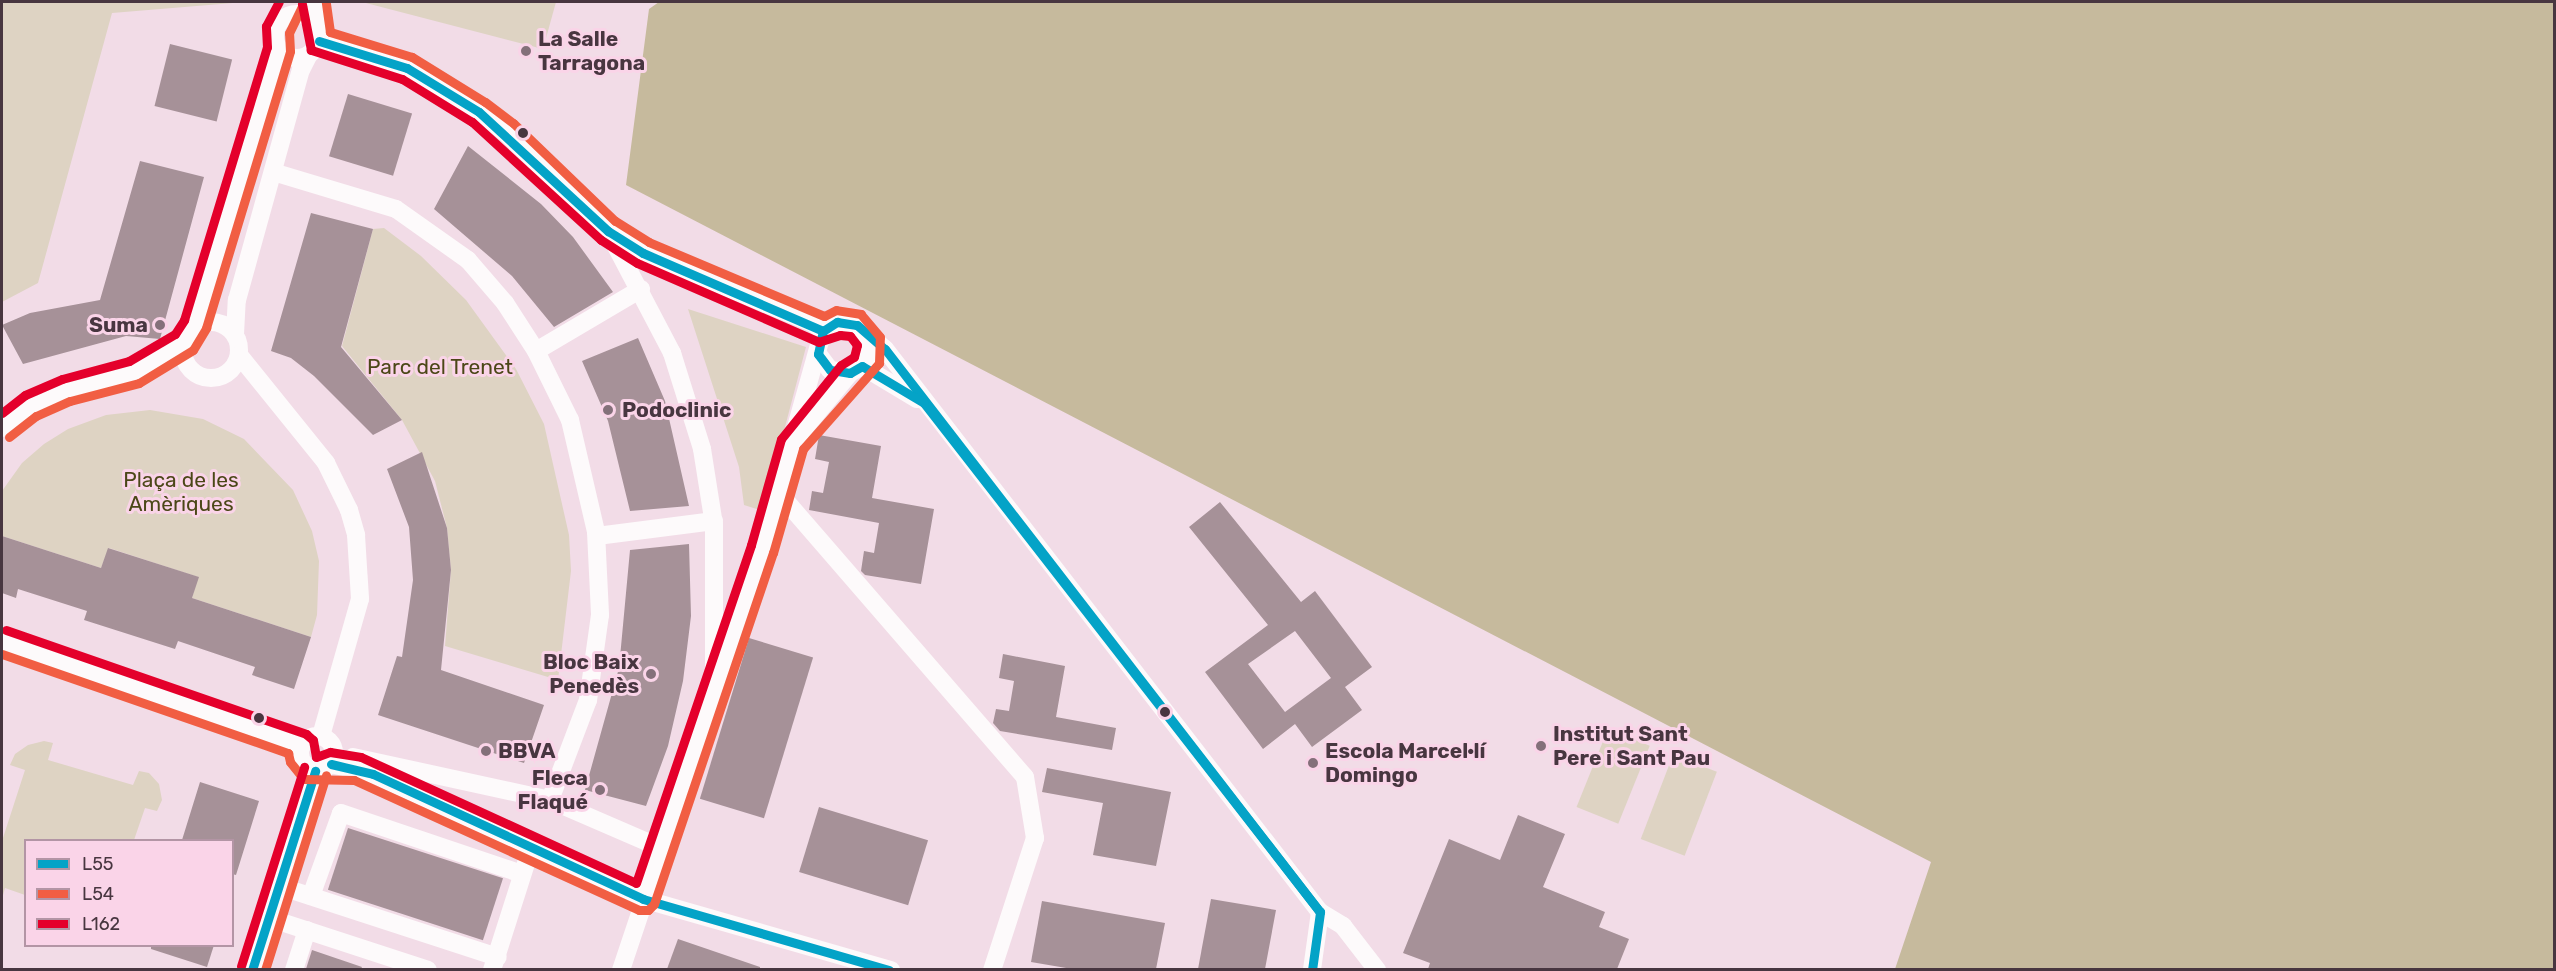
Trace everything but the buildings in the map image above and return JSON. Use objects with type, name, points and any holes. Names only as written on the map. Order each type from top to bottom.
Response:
[{"type":"street","points":[[314,2],[315,40],[301,70],[237,300],[235,334],[239,355],[326,463],[349,510],[356,535],[360,599],[321,736]]},
{"type":"street","points":[[2,428],[30,406],[66,390],[134,372],[183,343],[195,326],[279,48],[277,28],[288,10],[299,15],[315,40],[407,68],[479,112],[505,132],[608,231],[643,253],[814,324],[824,332]]},
{"type":"street","points":[[279,48],[290,57],[315,40]]},
{"type":"street","points":[[273,172],[396,208],[468,260],[505,303],[536,351],[570,420],[586,475],[597,536],[600,615],[588,700],[550,800]]},
{"type":"street","points":[[608,231],[641,289],[672,352],[690,400],[714,521],[713,687]]},
{"type":"street","points":[[536,351],[641,289]]},
{"type":"street","points":[[195,326],[217,321],[235,334]]},
{"type":"street","points":[[621,969],[778,492],[824,332],[837,322],[857,325],[885,349],[924,403],[1320,912],[1343,926],[1377,969]]},
{"type":"street","points":[[792,443],[869,356],[869,341],[857,325]]},
{"type":"street","points":[[183,343],[187,365],[205,378],[227,373],[239,355]]},
{"type":"street","points":[[818,354],[830,370],[856,370],[924,403]]},
{"type":"street","points":[[778,492],[1025,777],[1035,838],[993,969]]},
{"type":"street","points":[[597,536],[714,521]]},
{"type":"street","points":[[2,641],[302,745]]},
{"type":"street","points":[[252,969],[279,886],[327,763],[331,742],[321,736],[310,737],[302,745],[302,761],[327,763],[550,800],[661,848]]},
{"type":"street","points":[[327,763],[373,774],[643,899],[891,969]]},
{"type":"street","points":[[311,896],[341,813],[522,874]]},
{"type":"street","points":[[279,886],[495,963],[531,848]]},
{"type":"street","points":[[1312,969],[1320,912]]},
{"type":"street","points":[[269,918],[428,969]]},
{"type":"street","points":[[294,969],[307,930]]},
{"type":"green space","points":[[2,2],[245,2],[112,13],[38,283],[2,302]]},
{"type":"green space","points":[[362,2],[556,2],[543,49]]},
{"type":"green space","name":"Parc del Trenet","points":[[384,228],[421,256],[466,300],[516,369],[544,424],[569,535],[571,571],[558,680],[445,646],[451,570],[447,528],[435,481],[402,420],[342,346],[373,229]]},
{"type":"green space","points":[[688,309],[806,347],[763,511],[744,505],[739,467]]},
{"type":"green space","name":"Plaça de les Amèriques","points":[[150,410],[203,419],[244,439],[293,490],[312,531],[319,561],[317,615],[311,637],[192,598],[198,577],[109,548],[101,568],[2,536],[2,491],[22,463],[44,444],[68,429],[106,415]]},
{"type":"green space","points":[[1608,729],[1650,746],[1618,824],[1577,807]]},
{"type":"green space","points":[[44,741],[53,743],[48,760],[133,785],[139,771],[149,773],[159,784],[162,800],[157,811],[145,808],[134,839],[24,839],[24,895],[5,888],[2,899],[2,841],[25,770],[10,765],[15,754],[28,745]]},
{"type":"green space","points":[[1673,755],[1717,772],[1685,856],[1641,839]]},
{"type":"shaded area","points":[[659,2],[2554,2],[2554,969],[1895,969],[1931,862],[626,185],[649,9]]},
{"type":"transit line","name":"L162","points":[[2,413],[25,395],[62,379],[129,361],[175,334],[184,320],[267,47],[266,26],[279,2]]},
{"type":"transit line","name":"L54","points":[[2,654],[288,753],[290,762],[304,779],[354,780],[639,910],[648,910],[654,904],[773,553],[803,449],[879,363],[880,337],[861,314],[836,310],[824,316],[649,242],[615,221],[513,123],[485,102],[412,57],[330,32],[326,2]]},
{"type":"transit line","name":"L162","points":[[6,630],[306,734],[313,740],[316,757],[330,752],[361,757],[636,883],[751,545],[781,439],[841,365],[854,357],[857,345],[850,336],[840,335],[819,342],[637,263],[601,240],[472,122],[402,79],[311,50],[302,4]]},
{"type":"transit line","name":"L54","points":[[9,437],[36,416],[70,401],[139,383],[193,350],[206,328],[290,51],[289,33],[302,6]]},
{"type":"transit line","name":"L55","points":[[319,41],[407,68],[479,112],[608,231],[643,253],[823,331]]},
{"type":"transit line","name":"L55","points":[[837,322],[857,325],[885,349],[1320,912],[924,403],[862,366],[850,373],[830,370],[818,354],[823,331],[837,322]]},
{"type":"transit line","name":"L55","points":[[331,764],[373,774],[643,899],[889,970]]},
{"type":"transit line","name":"L162","points":[[241,966],[304,767]]},
{"type":"transit line","name":"L55","points":[[252,970],[315,771]]},
{"type":"transit line","name":"L54","points":[[265,970],[326,775]]},
{"type":"transit line","name":"L55","points":[[1312,970],[1320,912]]},
{"type":"place","name":"La Salle Tarragona","points":[[526,51]]},
{"type":"place","name":"Suma","points":[[160,325]]},
{"type":"place","name":"Podoclinic","points":[[608,410]]},
{"type":"place","name":"Bloc Baix Penedès","points":[[651,674]]},
{"type":"place","name":"Institut Sant Pere i Sant Pau","points":[[1541,746]]},
{"type":"place","name":"BBVA","points":[[486,751]]},
{"type":"place","name":"Escola Marcel·lí Domingo","points":[[1313,763]]},
{"type":"place","name":"Fleca Flaqué","points":[[600,790]]}]
